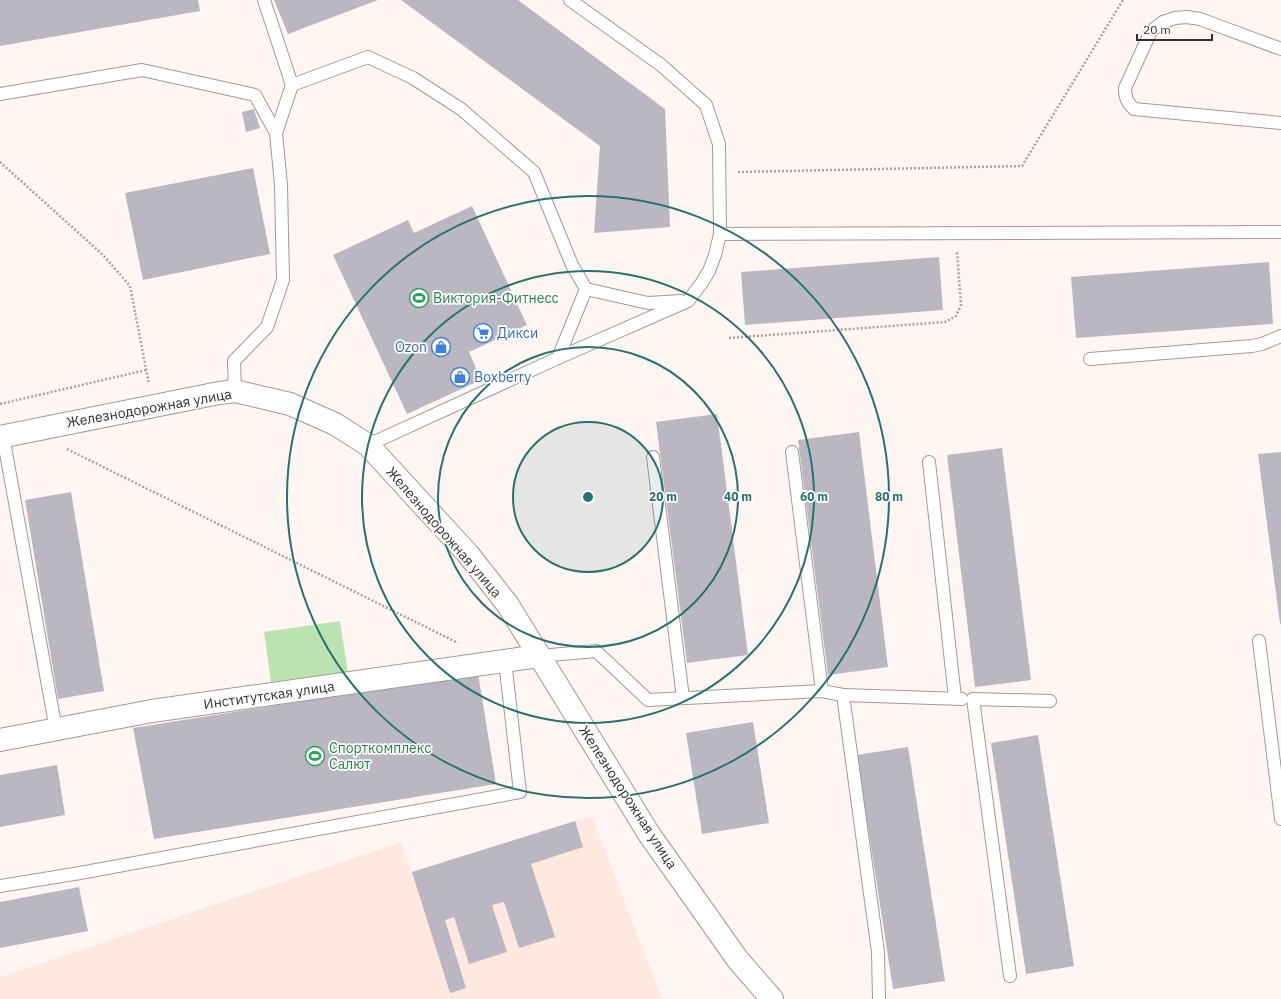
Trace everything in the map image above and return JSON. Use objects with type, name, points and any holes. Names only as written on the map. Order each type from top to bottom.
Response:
[{"type":"street","name":"Железнодорожная улица","points":[[1,437],[235,391],[290,404],[335,424],[368,445],[468,554],[508,605],[649,834],[738,960],[772,999]]},
{"type":"street","name":"Институтская улица","points":[[0,740],[152,711],[539,656]]},
{"type":"lane","points":[[264,0],[292,85],[276,133]]},
{"type":"lane","points":[[368,445],[558,358],[688,301],[709,271],[715,256],[720,234],[719,144],[706,105],[661,65],[570,0]]},
{"type":"lane","points":[[1281,49],[1200,19],[1187,17],[1175,18],[1163,22],[1151,30],[1125,88],[1125,96],[1128,103],[1134,109],[1281,123]]},
{"type":"lane","points":[[292,85],[368,57],[413,78],[461,109],[534,172],[572,265],[586,289],[648,303],[688,301]]},
{"type":"lane","points":[[0,94],[142,70],[255,95],[276,133],[281,185],[283,280],[267,327],[234,361],[235,391]]},
{"type":"lane","points":[[720,234],[1281,232]]},
{"type":"lane","points":[[558,358],[586,289]]},
{"type":"lane","points":[[1090,359],[1252,346],[1262,344],[1281,336]]},
{"type":"lane","points":[[1,437],[56,730]]},
{"type":"lane","points":[[792,452],[822,692]]},
{"type":"lane","points":[[653,457],[682,698]]},
{"type":"lane","points":[[929,462],[955,698]]},
{"type":"lane","points":[[1259,641],[1281,819]]},
{"type":"lane","points":[[539,656],[596,651],[648,700],[822,692],[843,695],[1050,701]]},
{"type":"lane","points":[[0,886],[520,792],[497,662]]},
{"type":"lane","points":[[843,695],[878,952],[879,999]]},
{"type":"lane","points":[[973,699],[1010,976]]},
{"type":"path","points":[[719,172],[1022,166],[1123,0]]},
{"type":"path","points":[[0,162],[103,255],[130,286],[153,406]]},
{"type":"path","points":[[728,338],[945,322],[951,320],[956,316],[961,305],[956,233]]},
{"type":"path","points":[[0,404],[146,370]]},
{"type":"path","points":[[61,446],[497,662]]},
{"type":"shaded area","points":[[592,816],[662,999],[0,999],[0,977],[401,842],[412,872]]},
{"type":"green space","points":[[340,621],[348,672],[271,682],[264,632]]},
{"type":"building","points":[[0,0],[198,0],[200,11],[0,46]]},
{"type":"building","points":[[274,0],[378,0],[288,34]]},
{"type":"building","points":[[401,0],[518,0],[665,109],[670,227],[594,233],[600,146]]},
{"type":"building","points":[[254,109],[260,128],[246,132],[242,112]]},
{"type":"building","points":[[253,168],[270,254],[143,280],[125,193]]},
{"type":"building","points":[[472,206],[527,325],[469,352],[481,380],[407,414],[333,255],[408,220],[414,233]]},
{"type":"building","points":[[939,257],[943,310],[745,325],[741,272]]},
{"type":"building","points":[[1269,262],[1273,324],[1076,338],[1071,277]]},
{"type":"building","points":[[717,414],[748,655],[687,663],[656,422]]},
{"type":"building","points":[[859,432],[888,667],[828,675],[798,440]]},
{"type":"building","points":[[1002,448],[1031,680],[975,687],[947,455]]},
{"type":"building","points":[[1281,452],[1281,624],[1280,624],[1258,454]]},
{"type":"building","points":[[71,492],[104,691],[58,699],[25,500]]},
{"type":"building","name":"Спорткомплекс Салют","points":[[478,673],[496,784],[154,839],[133,728]]},
{"type":"building","points":[[753,722],[769,823],[702,834],[686,733]]},
{"type":"building","points":[[1038,735],[1074,966],[1026,974],[991,743]]},
{"type":"building","points":[[908,747],[945,981],[893,989],[857,755]]},
{"type":"building","points":[[57,765],[65,815],[0,827],[0,775]]},
{"type":"building","points":[[575,821],[583,847],[531,864],[555,937],[519,948],[504,902],[492,905],[507,952],[469,964],[454,917],[445,920],[466,988],[450,993],[412,872]]},
{"type":"building","points":[[79,887],[88,931],[0,948],[0,902]]},
{"type":"place","name":"Виктория-Фитнесс","points":[[419,298]]},
{"type":"place","name":"Дикси","points":[[483,333]]},
{"type":"place","name":"Ozon","points":[[441,347]]},
{"type":"place","name":"Boxberry","points":[[460,377]]},
{"type":"place","name":"Спорткомплекс Салют","points":[[315,756]]}]
